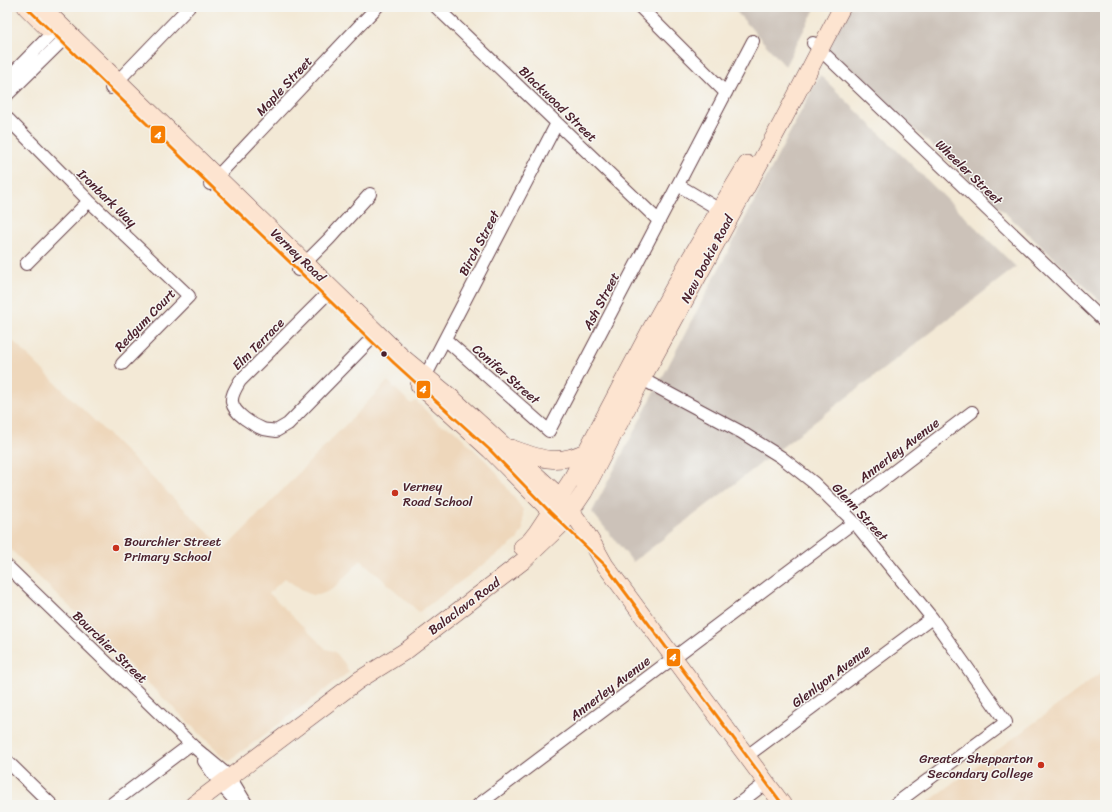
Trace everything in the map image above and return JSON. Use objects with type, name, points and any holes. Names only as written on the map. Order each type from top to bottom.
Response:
[{"type":"main road","name":"Verney Road","points":[[26,7],[61,33],[374,336],[453,399],[560,497],[561,515]]},
{"type":"main road","name":"Verney Road","points":[[42,7],[61,33]]},
{"type":"main road","name":"New Dookie Road","points":[[816,46],[832,7]]},
{"type":"main road","name":"New Dookie Road","points":[[561,515],[584,492],[725,212],[816,46],[842,7]]},
{"type":"main road","name":"New Dookie Road","points":[[560,497],[587,451],[652,327],[725,212]]},
{"type":"main road","name":"Verney Road","points":[[374,336],[394,363],[561,515]]},
{"type":"main road","points":[[500,442],[526,454],[553,461],[570,458],[587,451]]},
{"type":"main road","points":[[561,515],[593,544],[605,564],[783,805]]},
{"type":"main road","name":"Balaclava Road","points":[[193,805],[359,680],[396,644],[529,542],[561,515]]},
{"type":"street","points":[[114,85],[189,7]]},
{"type":"street","name":"Maple Street","points":[[214,180],[377,7]]},
{"type":"street","name":"Blackwood Street","points":[[436,7],[659,221]]},
{"type":"street","points":[[640,7],[726,93]]},
{"type":"street","points":[[7,79],[61,33]]},
{"type":"street","points":[[7,95],[61,33]]},
{"type":"street","name":"Ash Street","points":[[549,431],[754,41]]},
{"type":"street","name":"Wheeler Street","points":[[816,46],[1105,322]]},
{"type":"street","name":"Ironbark Way","points":[[7,118],[90,201],[189,296]]},
{"type":"street","name":"Birch Street","points":[[425,377],[557,122]]},
{"type":"street","points":[[678,185],[725,212]]},
{"type":"street","points":[[302,267],[330,239],[370,194]]},
{"type":"street","points":[[26,264],[90,201]]},
{"type":"street","name":"Elm Terrace","points":[[329,292],[240,381],[233,394],[232,403],[236,412],[250,422],[264,429],[276,431],[288,424],[374,336]]},
{"type":"street","name":"Redgum Court","points":[[122,364],[189,296]]},
{"type":"street","name":"Conifer Street","points":[[444,339],[549,431]]},
{"type":"street","name":"Glenn Street","points":[[642,379],[741,432],[781,457],[814,483],[854,522],[932,618],[1006,722],[894,805]]},
{"type":"street","name":"Annerley Avenue","points":[[842,511],[972,412]]},
{"type":"street","name":"Annerley Avenue","points":[[478,805],[854,522]]},
{"type":"street","name":"Bourchier Street","points":[[7,566],[193,746],[226,781]]},
{"type":"street","name":"Glenlyon Avenue","points":[[747,756],[932,618]]},
{"type":"street","points":[[110,805],[193,746]]},
{"type":"street","points":[[7,761],[52,805]]},
{"type":"street","points":[[226,781],[239,805]]},
{"type":"street","points":[[226,781],[247,805]]},
{"type":"street","points":[[737,805],[767,782]]},
{"type":"shaded area","points":[[732,7],[816,7],[785,66]]},
{"type":"shaded area","points":[[845,7],[1105,7],[1105,305],[824,46]]},
{"type":"shaded area","points":[[820,75],[1016,267],[633,562],[592,512]]},
{"type":"shaded area","name":"Bourchier Street Primary School","points":[[7,335],[225,549],[388,381],[411,404],[416,401],[439,424],[453,429],[492,467],[523,510],[523,529],[517,540],[419,612],[361,560],[334,588],[319,595],[312,595],[301,590],[285,578],[269,593],[326,649],[337,654],[349,672],[230,760],[226,759],[7,546]]},
{"type":"shaded area","name":"Greater Shepparton Secondary College","points":[[1105,669],[1105,805],[924,805],[1070,696]]},
{"type":"transit line","name":"4","points":[[26,7],[394,363],[490,450],[550,512],[605,565],[783,805]]},
{"type":"place","name":"Verney Road School","points":[[395,493]]},
{"type":"place","name":"Bourchier Street Primary School","points":[[116,548]]},
{"type":"place","name":"Greater Shepparton Secondary College","points":[[1041,765]]}]
